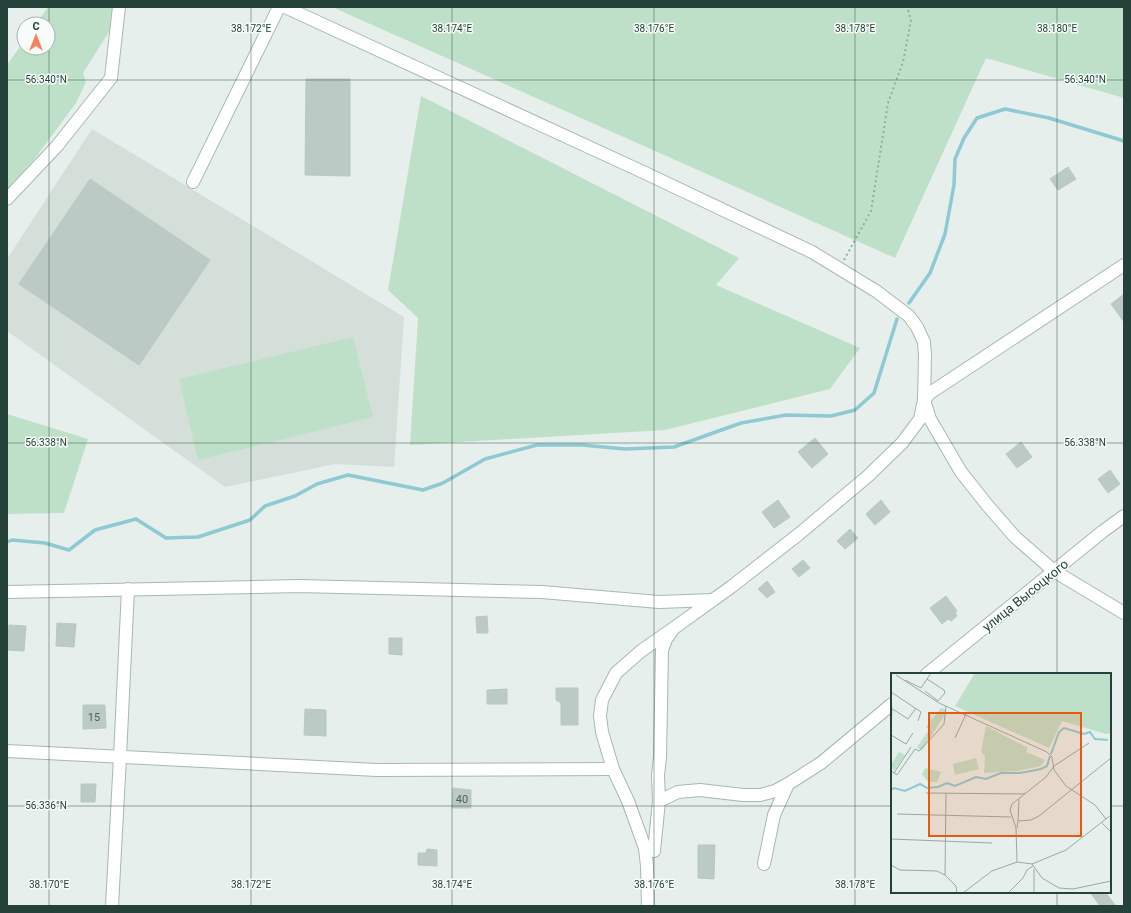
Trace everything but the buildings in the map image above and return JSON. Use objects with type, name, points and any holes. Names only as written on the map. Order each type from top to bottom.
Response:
[{"type":"street","points":[[7,199],[57,146],[112,78],[119,7]]},
{"type":"street","points":[[193,182],[279,7]]},
{"type":"street","points":[[285,7],[643,172],[812,252],[882,295],[909,316],[917,327],[924,342],[924,400],[920,418],[902,443],[868,476],[799,534],[713,600],[641,650],[616,673],[602,700],[600,716],[602,732],[613,769],[628,801],[645,848],[648,906]]},
{"type":"street","points":[[924,400],[930,394],[1124,265]]},
{"type":"street","points":[[924,400],[930,419],[961,472],[988,506],[1016,537],[1054,571],[1124,613]]},
{"type":"street","name":"улица Высоцкого","points":[[928,673],[1102,532],[1124,516]]},
{"type":"street","points":[[7,592],[299,586],[542,592],[659,602],[713,600]]},
{"type":"street","points":[[112,906],[128,589]]},
{"type":"street","points":[[645,848],[654,851],[659,801],[658,775],[660,757],[662,650],[666,639],[674,628]]},
{"type":"street","points":[[659,801],[678,792],[700,790],[743,795],[760,795],[775,791],[821,763],[891,705]]},
{"type":"street","points":[[7,751],[377,770],[613,769]]},
{"type":"street","points":[[764,864],[774,815],[788,784]]},
{"type":"path","points":[[839,269],[871,211],[888,104],[903,62],[910,27],[911,20],[907,7]]},
{"type":"shaded area","points":[[92,129],[404,317],[394,467],[335,464],[225,487],[7,331],[7,259]]},
{"type":"green space","points":[[48,7],[124,7],[83,73],[86,82],[76,103],[33,161],[11,185],[20,191],[7,206],[7,65],[16,52],[16,56],[56,56],[56,16],[42,16]]},
{"type":"green space","points":[[332,7],[1124,7],[1124,98],[986,58],[895,258]]},
{"type":"green space","points":[[421,96],[739,258],[716,285],[860,348],[830,389],[665,430],[410,445],[418,318],[388,290]]},
{"type":"green space","points":[[353,337],[373,417],[198,460],[179,379]]},
{"type":"green space","points":[[7,414],[88,439],[64,513],[7,514]]},
{"type":"waterway","points":[[909,303],[930,273],[945,234],[954,185],[955,159],[964,138],[977,118],[1005,109],[1049,118],[1124,141]]},
{"type":"waterway","points":[[7,542],[12,540],[45,543],[69,550],[95,530],[136,519],[166,538],[198,537],[250,520],[265,506],[295,496],[317,484],[348,475],[423,490],[443,483],[485,459],[537,445],[582,445],[625,449],[674,447],[741,423],[786,415],[831,416],[855,410],[874,393],[897,319]]}]
